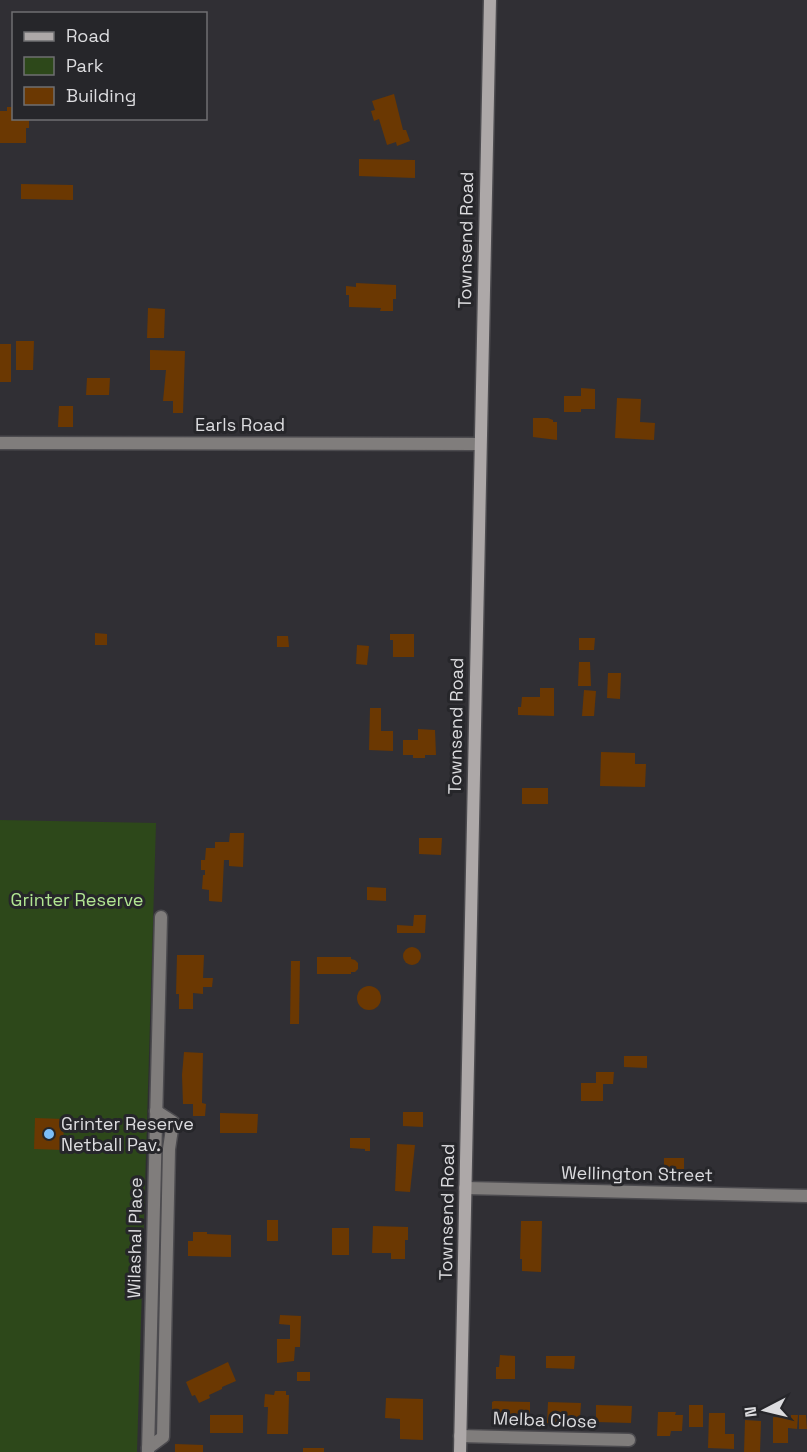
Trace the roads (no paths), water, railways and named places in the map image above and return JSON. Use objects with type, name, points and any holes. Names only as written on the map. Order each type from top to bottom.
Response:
[{"type":"street","name":"Townsend Road","points":[[460,1452],[490,0]]},
{"type":"street","name":"Earls Road","points":[[0,443],[480,444]]},
{"type":"street","name":"Wilashal Place","points":[[148,1450],[161,917]]},
{"type":"street","name":"Wellington Street","points":[[465,1188],[807,1196]]},
{"type":"street","name":"Melba Close","points":[[460,1436],[629,1440]]},
{"type":"place","name":"Grinter Reserve Netball Pav.","points":[[49,1134]]},
{"type":"park label","name":"Grinter Reserve","points":[[77,900]]}]
